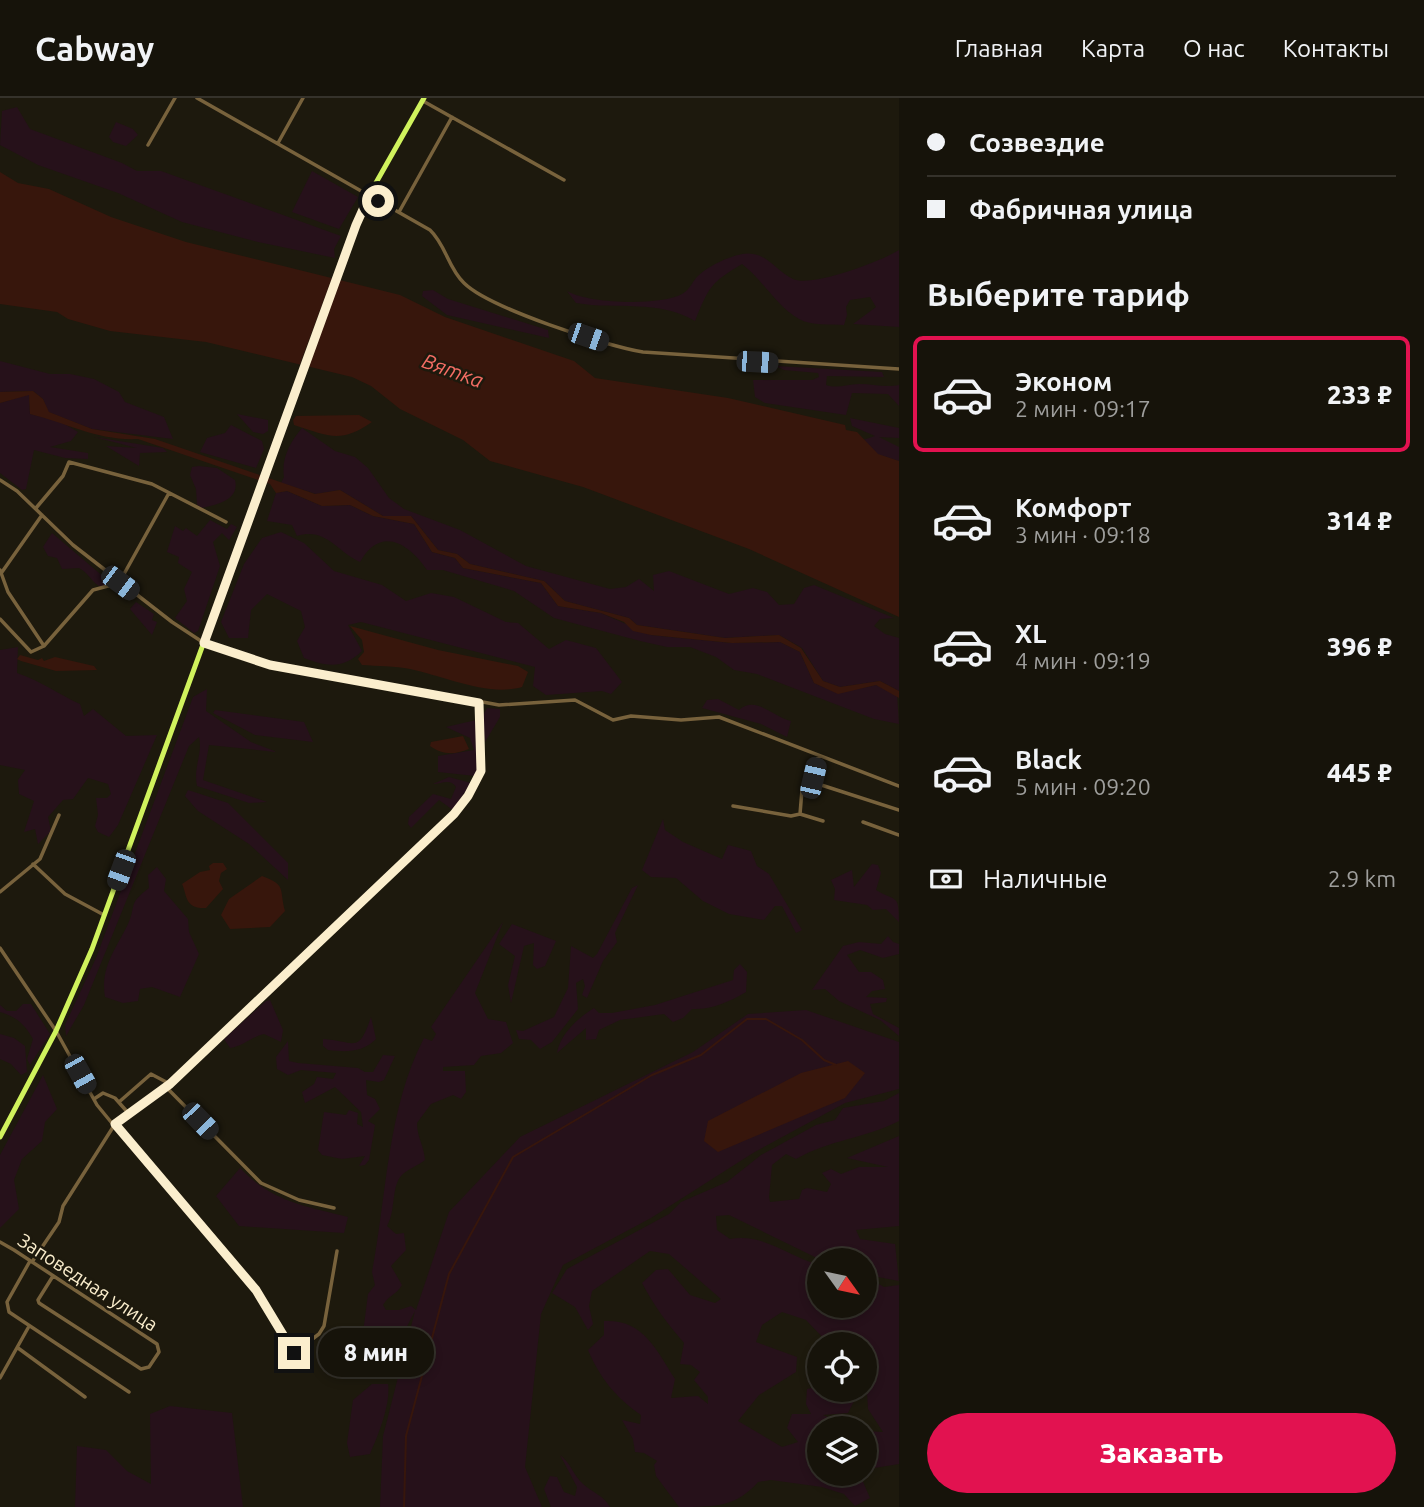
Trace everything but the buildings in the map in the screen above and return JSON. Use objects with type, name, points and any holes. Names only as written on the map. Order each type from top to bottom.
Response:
[{"type":"main road","points":[[0,1137],[56,1031],[104,915],[349,243],[369,196],[422,99]]},
{"type":"street","points":[[148,145],[175,98]]},
{"type":"street","points":[[197,98],[436,236],[453,271],[473,291],[537,319],[620,348],[719,360],[899,369]]},
{"type":"street","points":[[278,143],[303,98]]},
{"type":"street","points":[[422,99],[564,180]]},
{"type":"street","points":[[398,212],[452,117]]},
{"type":"street","points":[[36,508],[63,476],[69,462],[152,484],[226,522]]},
{"type":"street","points":[[0,480],[36,508],[120,583],[204,643],[270,665],[479,703],[499,705],[575,700],[613,720],[631,716],[681,720],[719,717],[899,786]]},
{"type":"street","points":[[0,619],[31,652],[44,646],[93,590],[120,583],[169,493]]},
{"type":"street","points":[[42,514],[1,571],[8,592],[44,646]]},
{"type":"street","points":[[129,1392],[27,1326],[12,1315],[6,1306],[31,1262],[59,1222],[63,1206],[115,1124],[168,1086],[346,920],[463,804],[481,771],[479,703]]},
{"type":"street","points":[[800,814],[802,790],[812,782],[818,755]]},
{"type":"street","points":[[812,782],[899,810]]},
{"type":"street","points":[[733,806],[791,816],[800,814],[823,821]]},
{"type":"street","points":[[0,892],[41,857],[60,815]]},
{"type":"street","points":[[863,822],[899,835]]},
{"type":"street","points":[[33,864],[65,894],[104,915]]},
{"type":"street","points":[[0,948],[56,1031],[94,1099],[256,1290],[306,1369]]},
{"type":"street","points":[[119,1102],[150,1074],[168,1086],[261,1183],[299,1200],[334,1208]]},
{"type":"street","points":[[94,1099],[106,1093],[119,1102],[130,1115]]},
{"type":"street","name":"Заповедная улица","points":[[0,1242],[53,1276],[159,1348],[145,1369],[39,1303],[38,1300],[53,1276]]},
{"type":"street","points":[[294,1353],[324,1326],[337,1251]]},
{"type":"street","points":[[0,1378],[18,1348],[27,1326]]},
{"type":"street","points":[[18,1348],[85,1397]]},
{"type":"shaded area","points":[[17,107],[30,129],[137,171],[161,171],[341,236],[334,249],[335,258],[182,222],[118,193],[38,165],[0,145],[2,111]]},
{"type":"shaded area","points":[[116,122],[133,129],[138,135],[126,146],[113,142],[109,137]]},
{"type":"shaded area","points":[[312,171],[358,197],[339,229],[292,212]]},
{"type":"shaded area","points":[[899,250],[899,327],[853,324],[876,307],[870,297],[850,300],[846,307],[844,325],[815,324],[799,319],[783,307],[742,264],[712,287],[695,321],[681,314],[652,307],[576,303],[567,291],[591,299],[642,302],[682,294],[708,268],[742,254],[764,258],[786,275],[802,281],[846,272]]},
{"type":"shaded area","points":[[433,290],[448,299],[548,330],[549,338],[447,315],[422,296],[423,291]]},
{"type":"shaded area","points":[[0,361],[50,374],[70,374],[94,379],[119,392],[125,402],[164,417],[173,439],[92,429],[48,412],[43,399],[33,391],[0,392]]},
{"type":"shaded area","points":[[776,366],[882,372],[884,377],[827,376],[826,385],[899,385],[899,406],[888,394],[852,393],[846,415],[765,403],[755,397],[753,380],[812,380],[819,377],[818,373],[784,370]]},
{"type":"shaded area","points":[[29,394],[30,414],[60,421],[78,432],[71,441],[50,447],[88,453],[88,459],[65,458],[34,450],[26,489],[22,490],[0,473],[0,403]]},
{"type":"shaded area","points":[[237,414],[268,420],[268,431],[263,434],[253,432]]},
{"type":"shaded area","points":[[850,418],[899,428],[899,438],[879,437],[899,447],[899,461],[877,454],[860,441],[875,436],[852,426]]},
{"type":"shaded area","points":[[231,425],[262,441],[264,449],[256,468],[200,452],[207,438],[225,433]]},
{"type":"shaded area","points":[[302,428],[335,451],[355,457],[368,468],[389,498],[404,509],[460,530],[526,566],[610,589],[626,587],[639,579],[654,591],[653,575],[669,571],[729,594],[753,588],[767,592],[779,605],[794,604],[804,588],[814,585],[894,618],[880,619],[874,626],[885,634],[899,638],[899,691],[880,681],[840,687],[823,681],[802,648],[779,635],[725,638],[637,625],[629,618],[565,601],[544,581],[470,564],[457,554],[438,550],[411,516],[383,516],[340,490],[316,494],[281,483],[287,451]]},
{"type":"shaded area","points":[[94,437],[163,448],[167,452],[140,453],[139,466],[106,446],[137,448]]},
{"type":"shaded area","points":[[192,467],[217,468],[235,480],[236,487],[230,497],[201,508],[197,504],[196,489],[190,475]]},
{"type":"shaded area","points":[[287,491],[322,506],[350,505],[373,516],[414,524],[432,552],[455,558],[463,568],[541,583],[558,606],[601,613],[651,635],[732,643],[780,642],[800,652],[814,683],[838,693],[876,685],[897,694],[899,724],[874,719],[757,674],[734,670],[716,657],[690,647],[667,647],[554,618],[514,591],[443,570],[427,570],[411,552],[394,542],[376,544],[360,562],[324,538],[307,534],[297,536],[292,525],[267,521],[276,493]]},
{"type":"shaded area","points":[[210,520],[227,529],[231,524],[237,527],[229,540],[222,533],[213,542],[220,566],[198,631],[194,633],[175,618],[187,601],[184,589],[192,572],[178,563],[179,557],[167,552],[175,526],[183,531],[186,528],[197,536]]},
{"type":"shaded area","points":[[281,532],[304,543],[334,571],[382,585],[406,601],[431,593],[454,597],[506,622],[518,623],[549,649],[566,640],[596,648],[622,682],[611,694],[602,691],[546,695],[533,686],[535,667],[361,622],[348,625],[362,651],[342,663],[321,663],[304,658],[297,641],[305,627],[301,611],[267,594],[251,610],[248,638],[229,638],[221,622],[244,564],[262,538]]},
{"type":"shaded area","points":[[52,533],[112,584],[97,585],[79,568],[62,569],[57,558],[48,556],[43,547]]},
{"type":"shaded area","points":[[136,602],[154,614],[152,620],[157,622],[152,635],[130,609]]},
{"type":"shaded area","points":[[18,647],[17,673],[80,704],[84,716],[93,709],[126,736],[157,735],[118,825],[109,837],[98,832],[95,826],[98,815],[96,798],[107,798],[111,794],[108,784],[88,778],[73,799],[63,800],[48,817],[51,831],[38,844],[35,829],[24,832],[34,801],[19,794],[18,780],[25,770],[0,765],[0,650]]},
{"type":"shaded area","points":[[207,689],[206,711],[251,742],[277,752],[209,745],[203,780],[267,802],[249,803],[197,786],[199,737],[189,746],[84,1005],[66,1036],[65,1025],[96,958],[193,697]]},
{"type":"shaded area","points":[[718,699],[739,710],[752,705],[765,708],[791,721],[787,737],[761,724],[702,708],[707,700]]},
{"type":"shaded area","points":[[487,708],[500,709],[500,717],[485,742],[482,717]]},
{"type":"shaded area","points":[[215,710],[304,722],[313,742],[255,735],[213,713]]},
{"type":"shaded area","points":[[476,720],[479,765],[475,776],[438,772],[438,756],[474,750],[470,738],[446,727]]},
{"type":"shaded area","points":[[449,777],[471,783],[453,810],[439,800],[411,828],[408,824],[409,817],[433,794],[451,799],[456,787],[454,784],[433,784]]},
{"type":"shaded area","points":[[188,790],[228,803],[288,863],[288,880],[249,844],[198,811],[185,796]]},
{"type":"shaded area","points":[[663,819],[665,830],[683,842],[722,859],[728,845],[751,851],[757,866],[769,874],[802,930],[796,933],[782,906],[775,906],[764,920],[729,914],[703,901],[676,878],[651,877],[642,870]]},
{"type":"shaded area","points":[[872,864],[878,865],[881,873],[876,890],[897,902],[899,922],[886,909],[873,910],[867,905],[834,900],[835,889],[831,880],[852,870],[854,887]]},
{"type":"shaded area","points":[[157,867],[166,879],[164,891],[188,919],[189,932],[199,954],[180,997],[152,987],[140,989],[138,1001],[123,1003],[105,997],[107,967],[128,924],[135,902],[149,888],[148,875]]},
{"type":"shaded area","points":[[638,885],[615,933],[617,942],[603,961],[587,998],[582,995],[585,986],[583,979],[576,983],[578,1009],[552,1042],[540,1049],[531,1040],[519,1039],[516,1030],[523,1031],[554,1017],[568,988],[571,946],[593,958],[632,888]]},
{"type":"shaded area","points":[[503,922],[475,993],[488,1019],[506,1022],[513,1043],[501,1053],[481,1056],[474,1065],[443,1067],[443,1071],[465,1071],[466,1092],[461,1099],[453,1095],[431,1104],[417,1123],[425,1160],[403,1174],[396,1187],[392,1214],[387,1226],[396,1234],[404,1233],[406,1250],[391,1266],[402,1285],[383,1305],[386,1310],[411,1306],[416,1310],[449,1212],[520,1137],[693,1052],[748,1014],[806,1010],[899,1042],[899,1089],[845,1103],[753,1153],[651,1218],[563,1265],[541,1314],[525,1467],[542,1507],[380,1507],[383,1436],[415,1311],[400,1340],[391,1373],[381,1373],[373,1369],[360,1356],[368,1294],[375,1285],[372,1272],[395,1123],[402,1094],[424,1038],[432,1041],[436,1034],[431,1027]]},
{"type":"shaded area","points":[[512,924],[556,941],[545,966],[537,969],[533,965],[534,943],[524,946],[511,1003],[508,985],[515,956],[499,944]]},
{"type":"shaded area","points":[[888,936],[899,944],[899,954],[883,958],[860,950],[847,955],[859,972],[871,972],[883,980],[885,989],[872,991],[866,997],[887,998],[886,1002],[870,1004],[873,1014],[899,1028],[899,1036],[880,1020],[839,1001],[825,989],[812,990],[843,946],[859,942],[881,944]]},
{"type":"shaded area","points":[[740,964],[747,972],[746,992],[733,999],[713,1007],[692,1009],[683,1018],[673,1022],[664,1014],[620,1020],[599,1030],[596,1039],[586,1040],[586,1028],[557,1053],[562,1039],[571,1027],[594,1008],[599,1013],[612,1013],[655,1005],[733,980],[734,970]]},
{"type":"shaded area","points":[[270,1000],[283,1030],[281,1042],[264,1034],[230,1048],[224,1039]]},
{"type":"shaded area","points":[[23,1004],[31,1004],[50,1034],[30,1065],[27,1059],[33,1039],[19,1021],[0,1012],[0,1005],[7,1011],[16,1011]]},
{"type":"shaded area","points":[[371,1017],[376,1039],[371,1044],[347,1051],[328,1050],[323,1046],[323,1039],[349,1043],[359,1041]]},
{"type":"shaded area","points":[[0,1034],[14,1038],[25,1046],[27,1072],[21,1075],[11,1064],[0,1059]]},
{"type":"shaded area","points":[[288,1041],[289,1061],[298,1063],[358,1068],[373,1072],[383,1055],[395,1056],[384,1080],[366,1080],[367,1095],[375,1099],[380,1109],[368,1121],[375,1125],[369,1160],[365,1165],[359,1166],[365,1156],[342,1159],[322,1155],[318,1150],[324,1112],[346,1115],[349,1110],[358,1113],[357,1124],[363,1127],[361,1112],[335,1087],[305,1103],[302,1092],[314,1084],[317,1077],[333,1079],[336,1073],[301,1070],[288,1075],[277,1069],[276,1057]]},
{"type":"shaded area","points":[[43,1075],[57,1109],[45,1122],[42,1141],[22,1159],[14,1180],[19,1209],[0,1228],[0,1155]]},
{"type":"shaded area","points":[[899,1093],[899,1121],[821,1147],[796,1159],[786,1154],[772,1165],[770,1202],[799,1199],[802,1190],[807,1188],[827,1192],[831,1184],[822,1173],[831,1169],[841,1174],[859,1167],[888,1167],[847,1158],[899,1136],[899,1226],[856,1230],[860,1239],[895,1244],[899,1281],[877,1278],[877,1248],[807,1248],[807,1253],[729,1215],[716,1216],[717,1230],[730,1239],[764,1242],[807,1261],[807,1318],[877,1318],[877,1283],[884,1287],[899,1285],[899,1464],[877,1468],[877,1432],[883,1432],[877,1423],[877,1416],[873,1416],[868,1409],[868,1402],[877,1402],[877,1332],[818,1332],[806,1320],[782,1312],[762,1325],[756,1342],[797,1357],[796,1372],[759,1395],[738,1421],[782,1447],[798,1442],[787,1428],[792,1414],[811,1414],[806,1404],[807,1389],[807,1402],[854,1402],[848,1413],[807,1416],[807,1485],[771,1480],[758,1482],[741,1496],[724,1504],[679,1507],[656,1476],[654,1465],[657,1461],[644,1453],[635,1452],[633,1439],[622,1420],[640,1424],[641,1415],[610,1387],[588,1350],[604,1335],[604,1321],[629,1325],[647,1338],[675,1379],[671,1398],[698,1396],[708,1404],[708,1397],[694,1380],[700,1372],[691,1365],[680,1364],[684,1343],[661,1314],[642,1283],[656,1270],[668,1269],[690,1295],[715,1303],[721,1299],[669,1254],[650,1251],[592,1291],[589,1306],[593,1324],[588,1330],[575,1307],[552,1293],[567,1269],[669,1214],[681,1202],[727,1182],[761,1155],[816,1125],[835,1120],[843,1108],[884,1101]]},
{"type":"shaded area","points":[[240,1168],[277,1196],[303,1206],[348,1217],[344,1233],[239,1226],[216,1196]]},
{"type":"shaded area","points":[[372,1384],[388,1384],[388,1401],[383,1420],[370,1454],[350,1457],[347,1443],[353,1400]]},
{"type":"shaded area","points":[[170,1406],[232,1413],[243,1507],[75,1507],[77,1446],[106,1450],[127,1471],[151,1484],[150,1414]]},
{"type":"shaded area","points":[[560,1455],[580,1480],[610,1507],[551,1507],[544,1489],[550,1476],[557,1477],[564,1492],[575,1496],[577,1487]]},
{"type":"shaded area","points":[[815,1486],[865,1486],[870,1498],[855,1506],[844,1494]]},
{"type":"water","name":"Вятка","points":[[0,172],[18,183],[49,189],[111,217],[186,242],[400,295],[445,317],[574,361],[595,378],[728,398],[845,425],[846,430],[857,432],[878,454],[899,461],[899,617],[749,549],[583,487],[490,461],[463,440],[400,409],[371,386],[352,377],[206,342],[110,331],[68,319],[57,312],[0,304]]},
{"type":"water","points":[[33,391],[43,399],[49,412],[92,429],[155,439],[315,494],[340,490],[383,516],[411,516],[438,550],[457,554],[470,564],[544,581],[565,601],[629,618],[637,625],[725,638],[779,635],[801,648],[823,681],[840,687],[880,681],[899,691],[899,698],[876,685],[838,694],[814,683],[800,652],[780,642],[732,643],[633,631],[624,622],[601,613],[558,606],[541,583],[463,568],[455,558],[432,552],[414,524],[373,516],[350,505],[322,506],[287,491],[276,493],[270,484],[138,439],[96,434],[30,414],[29,395],[0,403],[0,392]]},
{"type":"water","points":[[359,415],[372,422],[342,436],[326,435],[294,425],[293,420],[296,416]]},
{"type":"water","points":[[350,626],[438,650],[518,666],[528,672],[522,687],[495,689],[481,688],[410,669],[362,665],[358,659],[364,652],[362,640]]},
{"type":"water","points":[[20,655],[38,660],[42,658],[44,661],[55,657],[94,666],[97,670],[56,671],[21,661],[17,659]]},
{"type":"water","points":[[463,736],[469,749],[464,751],[444,752],[430,746],[431,742]]},
{"type":"water","points":[[223,863],[227,869],[221,873],[219,881],[223,889],[206,908],[199,908],[190,903],[182,884],[200,872],[210,870],[209,866]]},
{"type":"water","points":[[262,876],[279,885],[285,911],[270,927],[230,929],[221,915],[229,899]]},
{"type":"water","points":[[848,1061],[865,1073],[845,1098],[718,1152],[704,1141],[708,1121],[801,1073]]},
{"type":"pier","points":[[333,275],[341,278],[308,369],[299,367]]},
{"type":"waterway","points":[[404,1507],[406,1436],[449,1274],[513,1157],[652,1075],[701,1055],[747,1019],[766,1019],[802,1040],[824,1060],[836,1065]]},
{"type":"route","points":[[294,1353],[256,1290],[233,1266],[182,1200],[148,1167],[115,1124],[166,1087],[275,983],[346,920],[454,814],[480,777],[479,703],[270,665],[204,643],[356,225],[369,196],[378,201]]}]
